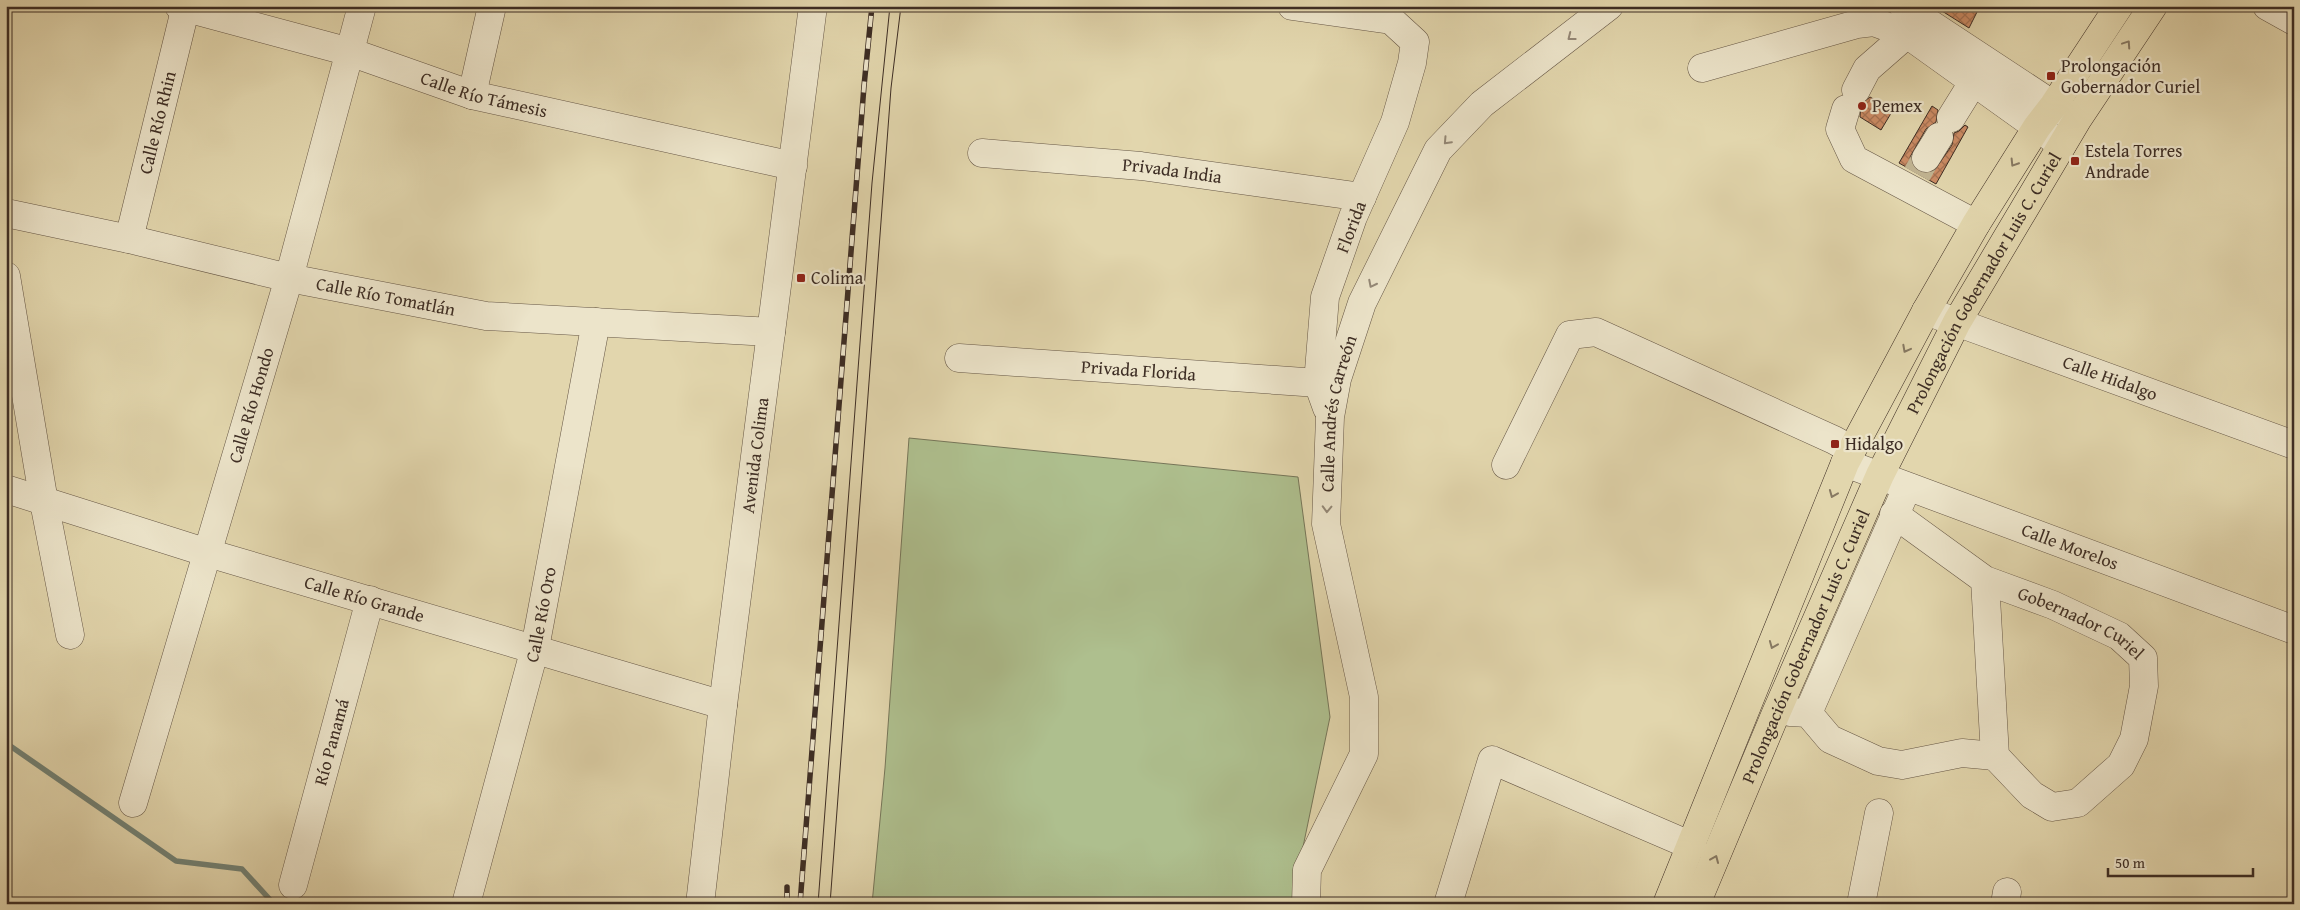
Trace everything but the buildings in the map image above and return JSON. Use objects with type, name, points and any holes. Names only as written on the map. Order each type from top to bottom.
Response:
[{"type":"main road","name":"Prolongación Gobernador Luis C. Curiel","points":[[1667,904],[1849,457],[1926,310],[1976,224],[2037,127],[2119,6]]},
{"type":"main road","name":"Prolongación Gobernador Luis C. Curiel","points":[[1696,904],[1776,712],[1880,475],[1958,322],[2077,120],[2153,6]]},
{"type":"street","name":"Calle Río Hondo","points":[[133,803],[289,278],[362,6]]},
{"type":"street","points":[[472,95],[492,6]]},
{"type":"street","name":"Avenida Colima","points":[[700,904],[723,705],[813,6]]},
{"type":"street","name":"Florida","points":[[1292,6],[1391,20],[1414,42],[1412,63],[1395,122],[1362,197],[1325,297],[1318,382],[1330,417]]},
{"type":"street","name":"Calle Andrés Carreón","points":[[1306,904],[1308,870],[1364,754],[1364,696],[1326,524],[1330,417],[1337,379],[1362,303],[1438,150],[1482,104],[1609,6]]},
{"type":"street","points":[[1903,6],[2077,120]]},
{"type":"street","points":[[2267,6],[2294,22]]},
{"type":"street","name":"Calle Río Támesis","points":[[184,7],[350,52],[472,95],[793,166]]},
{"type":"street","name":"Calle Río Rhin","points":[[129,238],[184,7]]},
{"type":"street","points":[[1702,68],[1857,24],[1874,22],[1906,34],[2062,145]]},
{"type":"street","points":[[1906,34],[1867,69],[1851,99],[1840,129],[1854,159],[1928,155]]},
{"type":"street","points":[[1928,155],[1974,81]]},
{"type":"street","name":"Privada India","points":[[982,153],[1141,166],[1362,197]]},
{"type":"street","points":[[1928,155],[1976,224]]},
{"type":"street","name":"Calle Río Tomatlán","points":[[6,213],[129,238],[289,278],[486,316],[771,332]]},
{"type":"street","points":[[6,276],[13,348],[70,635]]},
{"type":"street","name":"Calle Hidalgo","points":[[1926,310],[2293,443]]},
{"type":"street","name":"Calle Río Oro","points":[[466,904],[535,648],[596,322]]},
{"type":"street","name":"Calle Morelos","points":[[1506,464],[1570,336],[1582,332],[1596,332],[1834,440],[1849,457],[1880,475],[2294,630]]},
{"type":"street","name":"Privada Florida","points":[[959,358],[1318,382]]},
{"type":"street","points":[[1808,713],[1859,601],[1894,514],[1908,485]]},
{"type":"street","name":"Calle Río Grande","points":[[6,490],[208,553],[723,705]]},
{"type":"street","name":"Gobernador Curiel","points":[[1894,514],[1986,580],[2053,605],[2119,636],[2143,658],[2144,686],[2134,739],[2121,764],[2078,804],[2052,807],[2032,796],[1995,756],[1986,580]]},
{"type":"street","name":"Río Panamá","points":[[293,885],[370,600]]},
{"type":"street","points":[[1776,712],[1808,713],[1830,739],[1878,761],[1902,765],[1962,752],[1995,756]]},
{"type":"street","points":[[1448,904],[1492,760],[1692,846]]},
{"type":"street","points":[[1861,904],[1879,813]]},
{"type":"green space","points":[[909,438],[1298,477],[1330,717],[1298,871],[1295,904],[872,904],[885,768]]},
{"type":"waterway","points":[[6,743],[176,861],[242,869],[274,904]]},
{"type":"tunnel","points":[[1917,174],[1926,158]]},
{"type":"tram line","points":[[818,904],[872,183],[890,6]]},
{"type":"tram line","points":[[830,904],[891,88],[901,6]]},
{"type":"railway","points":[[800,904],[864,86],[872,6]]},
{"type":"railway","points":[[787,887],[787,904]]},
{"type":"place","name":"Prolongación Gobernador Curiel","points":[[2051,76]]},
{"type":"place","name":"Pemex","points":[[1862,106]]},
{"type":"place","name":"Estela Torres Andrade","points":[[2075,161]]},
{"type":"place","name":"Colima","points":[[801,278]]},
{"type":"place","name":"Hidalgo","points":[[1835,444]]}]
